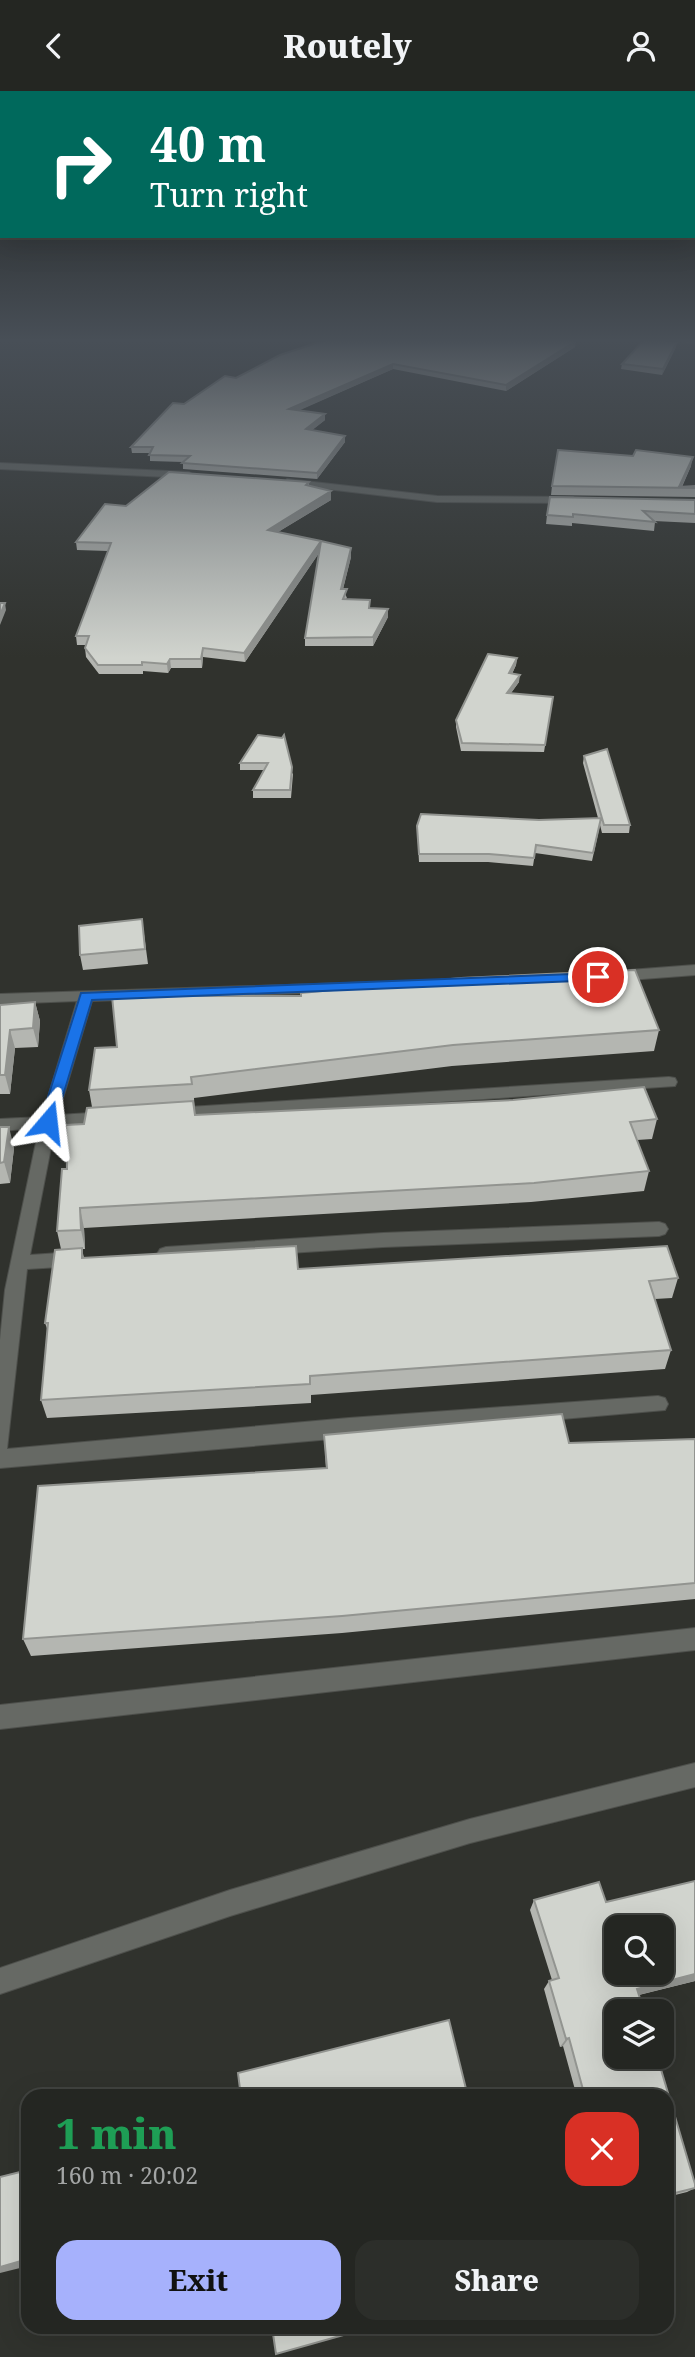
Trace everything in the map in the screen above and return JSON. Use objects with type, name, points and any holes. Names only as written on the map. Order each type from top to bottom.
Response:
[{"type":"street","points":[[0,466],[199,475]]},
{"type":"street","points":[[279,481],[438,499],[585,500]]},
{"type":"street","points":[[602,977],[695,970]]},
{"type":"street","points":[[0,999],[396,987]]},
{"type":"street","points":[[0,1444],[14,1290],[19,1263],[48,1122],[86,996]]},
{"type":"street","points":[[158,1115],[669,1082]]},
{"type":"street","points":[[0,1125],[131,1116]]},
{"type":"street","points":[[154,1254],[383,1240],[659,1229]]},
{"type":"street","points":[[19,1263],[100,1258]]},
{"type":"street","points":[[0,1459],[349,1427],[658,1404]]},
{"type":"street","points":[[0,1717],[695,1639]]},
{"type":"street","points":[[0,1981],[230,1903],[470,1831],[695,1775]]},
{"type":"building","points":[[338,446],[317,473],[182,463],[190,456],[149,455],[153,447],[131,447]]},
{"type":"building","points":[[558,450],[633,456],[636,450],[693,457],[679,487],[695,488],[552,486]]},
{"type":"building","points":[[169,472],[309,482],[306,485],[331,491],[268,530],[321,541],[244,653],[203,648],[201,659],[170,659],[167,664],[142,662],[142,665],[98,665],[85,648],[89,636],[76,636],[111,543],[76,542],[105,504],[126,506]]},
{"type":"building","points":[[550,497],[695,500],[695,514],[643,511],[655,522],[573,514],[573,517],[547,515]]},
{"type":"building","points":[[321,541],[351,548],[341,589],[347,589],[343,599],[370,600],[369,608],[388,609],[373,637],[305,638]]},
{"type":"building","points":[[488,654],[517,658],[509,673],[520,675],[507,693],[553,697],[545,745],[462,743],[456,720]]},
{"type":"building","points":[[258,735],[282,738],[284,735],[292,767],[290,790],[253,790],[268,763],[240,763]]},
{"type":"building","points":[[607,749],[630,825],[604,825],[584,756]]},
{"type":"building","points":[[421,814],[539,820],[601,818],[593,853],[536,845],[534,858],[489,854],[419,854],[417,826]]},
{"type":"building","points":[[142,919],[145,949],[80,955],[79,926]]},
{"type":"building","points":[[635,970],[659,1030],[453,1045],[191,1077],[192,1084],[89,1090],[95,1048],[117,1047],[112,996],[301,996],[301,993],[461,978]]},
{"type":"building","points":[[35,1002],[33,1028],[10,1030],[5,1075],[0,1075],[0,1005]]},
{"type":"building","points":[[644,1087],[657,1119],[630,1122],[649,1171],[534,1183],[80,1208],[81,1230],[57,1231],[62,1169],[67,1169],[66,1125],[84,1124],[87,1108],[193,1101],[195,1115],[513,1100]]},
{"type":"building","points":[[0,1127],[9,1127],[4,1162],[0,1163]]},
{"type":"building","points":[[296,1246],[298,1269],[667,1246],[678,1278],[649,1281],[671,1350],[310,1376],[310,1384],[41,1400],[48,1323],[45,1323],[55,1250],[82,1248],[82,1258]]},
{"type":"building","points":[[562,1414],[569,1443],[695,1439],[695,1583],[342,1616],[23,1639],[38,1486],[327,1468],[324,1435]]},
{"type":"building","points":[[695,1881],[695,1974],[674,1979],[674,1915],[604,1915],[604,1985],[652,1985],[637,1989],[640,1999],[604,1999],[604,2069],[661,2069],[667,2089],[583,2089],[549,1981],[559,1978],[534,1900],[599,1882],[606,1902]]},
{"type":"building","points":[[449,2020],[466,2089],[240,2089],[238,2073]]},
{"type":"building","points":[[674,2113],[695,2188],[674,2193]]},
{"type":"building","points":[[21,2172],[21,2261],[0,2267],[0,2177]]},
{"type":"building","points":[[273,2334],[347,2334],[276,2354]]},
{"type":"route","points":[[48,1122],[86,996],[549,981],[598,977]]}]
